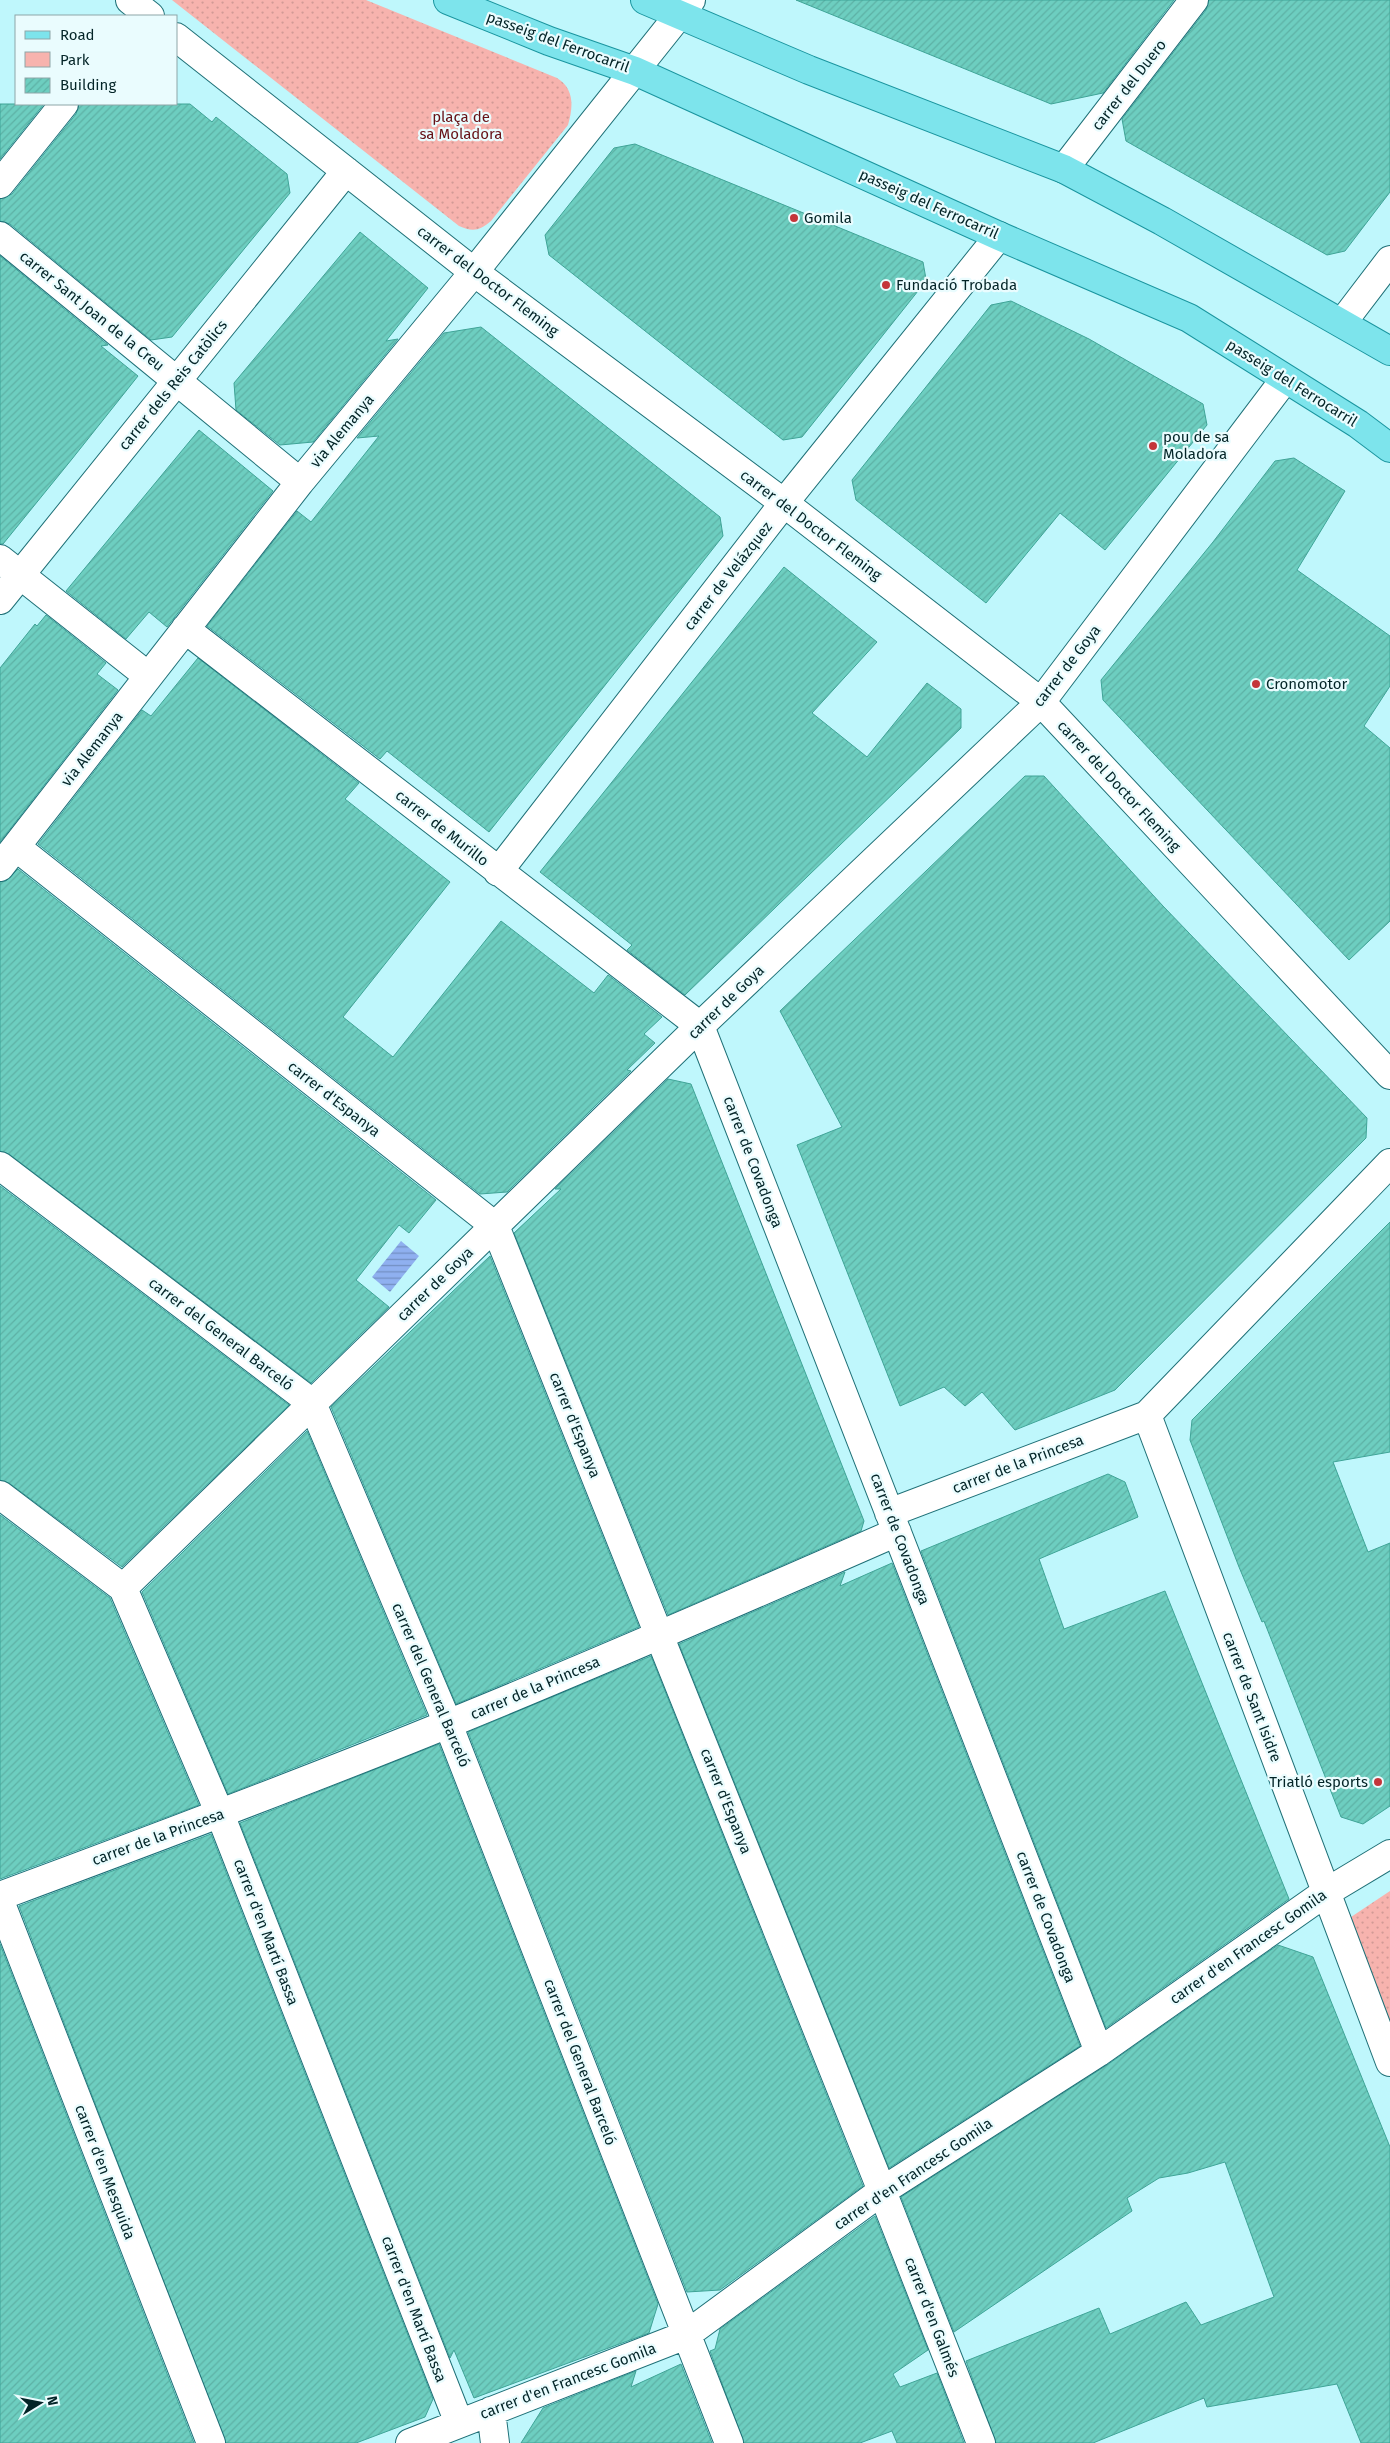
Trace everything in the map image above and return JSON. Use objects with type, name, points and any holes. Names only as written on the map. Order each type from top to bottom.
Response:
[{"type":"main road","name":"passeig del Ferrocarril","points":[[448,0],[549,41],[635,71],[999,236],[1189,318],[1358,424],[1390,448]]},
{"type":"main road","points":[[644,0],[685,8],[809,70],[1064,169],[1162,221],[1390,351]]},
{"type":"street","name":"carrer del Duero","points":[[1064,169],[1194,0]]},
{"type":"street","name":"via Alemanya","points":[[8,857],[300,482],[474,272],[685,8]]},
{"type":"street","name":"carrer del Doctor Fleming","points":[[178,39],[474,272],[784,503],[1041,702],[1390,1075]]},
{"type":"street","points":[[0,184],[63,105]]},
{"type":"street","name":"carrer dels Reis Catòlics","points":[[0,600],[10,567],[176,381],[346,171]]},
{"type":"street","name":"carrer Sant Joan de la Creu","points":[[0,236],[300,482]]},
{"type":"street","name":"carrer de Velázquez","points":[[498,872],[784,503],[999,236]]},
{"type":"street","points":[[1342,323],[1390,260]]},
{"type":"street","name":"carrer de Goya","points":[[123,1588],[700,1026],[1041,702],[1285,379]]},
{"type":"street","points":[[10,567],[148,676]]},
{"type":"street","name":"carrer de Murillo","points":[[185,629],[700,1026]]},
{"type":"street","name":"carrer d'Espanya","points":[[8,857],[495,1226],[882,2191]]},
{"type":"street","name":"carrer de Covadonga","points":[[700,1026],[1099,2052]]},
{"type":"street","points":[[1147,1415],[1390,1163]]},
{"type":"street","name":"carrer del General Barceló","points":[[0,1166],[312,1403],[448,1724],[729,2443]]},
{"type":"street","name":"carrer de la Princesa","points":[[0,1896],[220,1814],[448,1724],[659,1636],[893,1523],[1147,1415]]},
{"type":"street","name":"carrer de Sant Isidre","points":[[1147,1415],[1390,2062]]},
{"type":"street","name":"carrer d'en Martí Bassa","points":[[0,1494],[123,1588],[220,1814],[459,2423]]},
{"type":"street","name":"carrer d'en Francesc Gomila","points":[[410,2443],[686,2335],[882,2191],[1099,2052],[1326,1893],[1390,1854]]},
{"type":"street","name":"carrer d'en Mesquida","points":[[0,1901],[211,2443]]},
{"type":"street","name":"carrer d'en Galmés","points":[[882,2191],[981,2443]]},
{"type":"street","points":[[491,2411],[496,2443]]},
{"type":"green space","name":"plaça de sa Moladora","points":[[172,0],[366,0],[557,78],[563,82],[570,93],[571,112],[568,125],[491,221],[476,230],[464,228],[459,226]]},
{"type":"green space","points":[[1390,1891],[1390,2026],[1348,1919]]},
{"type":"water","points":[[401,1241],[419,1256],[390,1292],[372,1277]]},
{"type":"building","points":[[796,0],[1174,0],[1103,93],[1051,104]]},
{"type":"building","points":[[1209,0],[1390,0],[1390,192],[1345,251],[1327,255],[1126,141],[1122,119],[1206,10]]},
{"type":"building","points":[[0,104],[43,105],[0,159]]},
{"type":"building","points":[[190,104],[212,122],[216,117],[287,174],[290,193],[172,337],[151,340],[10,224],[0,221],[0,199],[12,194],[76,114],[79,105]]},
{"type":"building","points":[[635,144],[923,262],[926,279],[918,291],[802,437],[783,440],[549,255],[545,235],[614,148]]},
{"type":"building","points":[[360,232],[428,288],[386,341],[398,339],[313,442],[280,445],[236,410],[234,383]]},
{"type":"building","points":[[0,256],[108,345],[101,346],[138,376],[3,544],[0,544]]},
{"type":"building","points":[[1011,301],[1089,339],[1203,404],[1207,425],[1105,550],[1060,513],[986,603],[856,500],[852,480],[991,305]]},
{"type":"building","points":[[481,327],[720,517],[723,536],[489,832],[387,751],[380,759],[207,626],[297,511],[311,522],[379,436],[357,438],[444,333]]},
{"type":"building","points":[[199,430],[273,491],[167,627],[149,612],[126,639],[66,591]]},
{"type":"building","points":[[1294,458],[1345,491],[1297,570],[1390,636],[1390,686],[1364,726],[1390,748],[1390,921],[1349,960],[1103,700],[1101,680],[1213,542],[1275,461]]},
{"type":"building","points":[[784,567],[877,642],[812,713],[867,757],[927,683],[961,709],[961,728],[685,995],[627,950],[632,945],[540,872]]},
{"type":"building","points":[[46,615],[106,663],[97,674],[118,690],[0,842],[0,668],[35,624],[37,626]]},
{"type":"building","points":[[198,658],[359,783],[345,799],[450,882],[343,1017],[393,1057],[501,921],[594,993],[608,975],[662,1017],[644,1034],[655,1043],[627,1070],[631,1071],[507,1192],[480,1194],[38,844],[142,710],[151,716]]},
{"type":"building","points":[[1025,776],[1044,776],[1163,906],[1367,1118],[1366,1138],[1115,1390],[1015,1430],[982,1392],[965,1406],[944,1387],[900,1406],[797,1145],[842,1127],[780,1011]]},
{"type":"building","points":[[18,869],[436,1200],[409,1233],[399,1225],[356,1280],[389,1307],[311,1383],[9,1154],[0,1151],[0,882],[6,881]]},
{"type":"building","points":[[668,1079],[691,1084],[864,1521],[861,1531],[668,1615],[514,1233],[561,1189],[555,1189]]},
{"type":"building","points":[[0,1186],[289,1405],[122,1567],[9,1483],[0,1480]]},
{"type":"building","points":[[1390,1222],[1390,1452],[1333,1462],[1368,1552],[1390,1543],[1390,1806],[1363,1824],[1341,1817],[1264,1621],[1262,1622],[1239,1567],[1190,1440],[1192,1420]]},
{"type":"building","points":[[490,1256],[639,1627],[456,1704],[331,1407]]},
{"type":"building","points":[[307,1431],[427,1715],[228,1794],[142,1592]]},
{"type":"building","points":[[1108,1474],[1125,1482],[1138,1517],[1039,1559],[1064,1629],[1165,1591],[1289,1899],[1106,2028],[921,1551]]},
{"type":"building","points":[[0,1515],[110,1598],[199,1805],[0,1879]]},
{"type":"building","points":[[892,1563],[1080,2046],[889,2168],[679,1644],[845,1572],[840,1586]]},
{"type":"building","points":[[651,1656],[863,2186],[720,2290],[687,2292],[468,1732]]},
{"type":"building","points":[[439,1744],[658,2304],[649,2333],[474,2398],[454,2350],[450,2358],[240,1823]]},
{"type":"building","points":[[211,1834],[433,2399],[425,2417],[356,2443],[226,2443],[19,1906]]},
{"type":"building","points":[[0,1944],[194,2443],[0,2443]]},
{"type":"building","points":[[1278,1945],[1313,1957],[1390,2147],[1390,2443],[1361,2443],[1337,2384],[1207,2407],[1204,2398],[1093,2443],[996,2443],[966,2361],[1099,2308],[1110,2334],[1186,2302],[1201,2325],[1274,2297],[1225,2162],[1188,2173],[1159,2178],[1127,2198],[1132,2211],[954,2332],[901,2197],[1107,2065]]},
{"type":"building","points":[[875,2216],[928,2350],[893,2374],[900,2387],[937,2373],[964,2443],[897,2443],[892,2431],[860,2443],[744,2443],[710,2351],[715,2349],[720,2329]]},
{"type":"building","points":[[681,2364],[712,2443],[521,2443],[543,2408],[636,2371],[631,2387]]},
{"type":"place","name":"Gomila","points":[[794,218]]},
{"type":"place","name":"Fundació Trobada","points":[[886,285]]},
{"type":"place","name":"pou de sa Moladora","points":[[1153,446]]},
{"type":"place","name":"Cronomotor","points":[[1256,684]]},
{"type":"place","name":"Triatló esports","points":[[1378,1782]]}]
